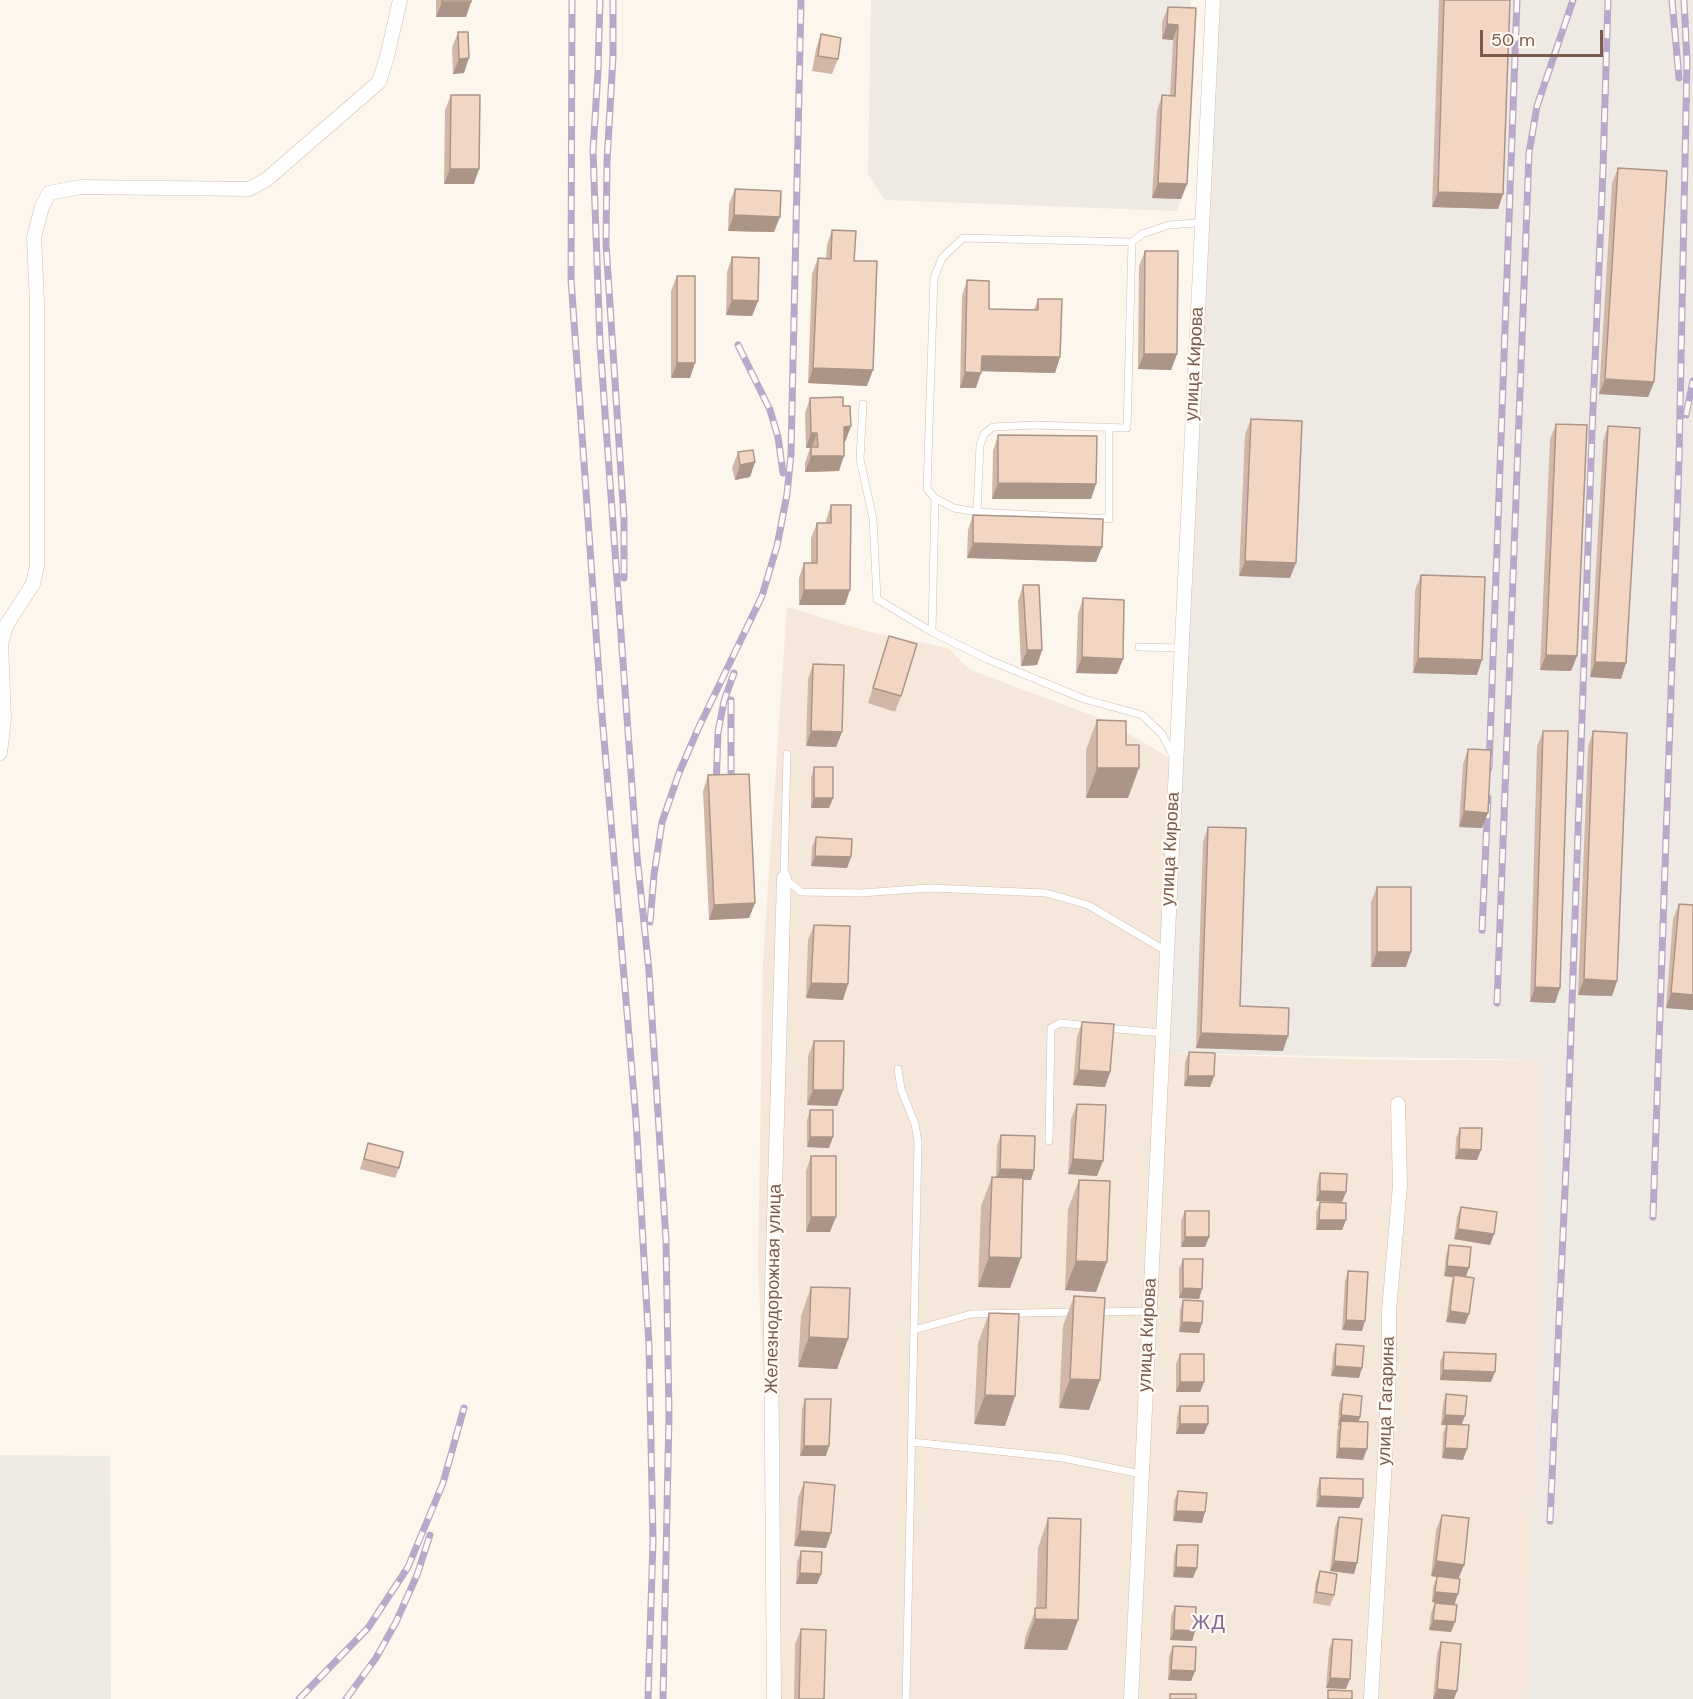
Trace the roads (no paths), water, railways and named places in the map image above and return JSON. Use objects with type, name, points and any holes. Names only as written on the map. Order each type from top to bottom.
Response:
[{"type":"street","points":[[0,753],[2,752],[4,719],[1,643],[7,624],[33,584],[37,565],[37,302],[34,237],[42,207],[49,193],[81,187],[249,189],[266,180],[379,82],[400,0]]},
{"type":"street","name":"улица Кирова","points":[[1131,1699],[1213,0]]},
{"type":"street","name":"Железнодорожная улица","points":[[774,1699],[771,1323],[783,878]]},
{"type":"street","name":"улица Гагарина","points":[[1371,1699],[1386,1449],[1389,1311],[1400,1185],[1398,1104]]},
{"type":"lane","points":[[1109,428],[1109,519],[977,512],[954,508],[935,498],[927,489],[934,278],[942,258],[963,238],[1132,242],[1142,234],[1169,225],[1195,223]]},
{"type":"lane","points":[[977,512],[980,446],[984,434],[993,427],[1033,425],[1127,428],[1132,242]]},
{"type":"lane","points":[[863,404],[860,459],[873,519],[878,599],[932,632],[987,659],[1084,699],[1142,715],[1162,734],[1175,761]]},
{"type":"lane","points":[[932,632],[935,498]]},
{"type":"lane","points":[[1139,647],[1180,648]]},
{"type":"lane","points":[[787,754],[783,878],[801,892],[861,894],[929,888],[1046,893],[1088,905],[1166,951]]},
{"type":"lane","points":[[1049,1141],[1051,1028],[1060,1023],[1162,1033]]},
{"type":"lane","points":[[898,1070],[901,1089],[915,1124],[918,1142],[906,1699]]},
{"type":"lane","points":[[914,1330],[971,1314],[1149,1311]]},
{"type":"lane","points":[[912,1442],[1063,1458],[1141,1474]]},
{"type":"railway","points":[[572,0],[571,279],[601,703],[636,1119],[649,1346],[653,1541],[648,1699]]},
{"type":"railway","points":[[600,0],[593,151],[600,343],[637,856],[649,971],[666,1240],[669,1415],[663,1699]]},
{"type":"railway","points":[[613,0],[606,244],[624,519],[624,578]]},
{"type":"railway","points":[[650,922],[662,822],[679,773],[698,729],[762,596],[777,546],[787,494],[791,454],[801,0]]},
{"type":"railway","points":[[1489,768],[1517,0]]},
{"type":"railway","points":[[1497,1003],[1529,153],[1537,106],[1573,0]]},
{"type":"railway","points":[[1550,1521],[1567,1146],[1608,0]]},
{"type":"railway","points":[[1672,0],[1679,78]]},
{"type":"railway","points":[[1653,1217],[1679,459],[1687,61],[1684,0]]},
{"type":"railway","points":[[738,345],[770,410],[778,437],[783,473]]},
{"type":"railway","points":[[1686,415],[1693,381]]},
{"type":"railway","points":[[716,790],[718,732],[724,701],[734,673]]},
{"type":"railway","points":[[731,700],[731,790]]},
{"type":"railway","points":[[1482,930],[1488,798]]},
{"type":"railway","points":[[299,1699],[368,1628],[408,1567],[443,1483],[464,1408]]},
{"type":"railway","points":[[346,1699],[376,1658],[396,1622],[417,1575],[430,1535]]},
{"type":"district","name":"ЖД","points":[[1209,1624]]}]
